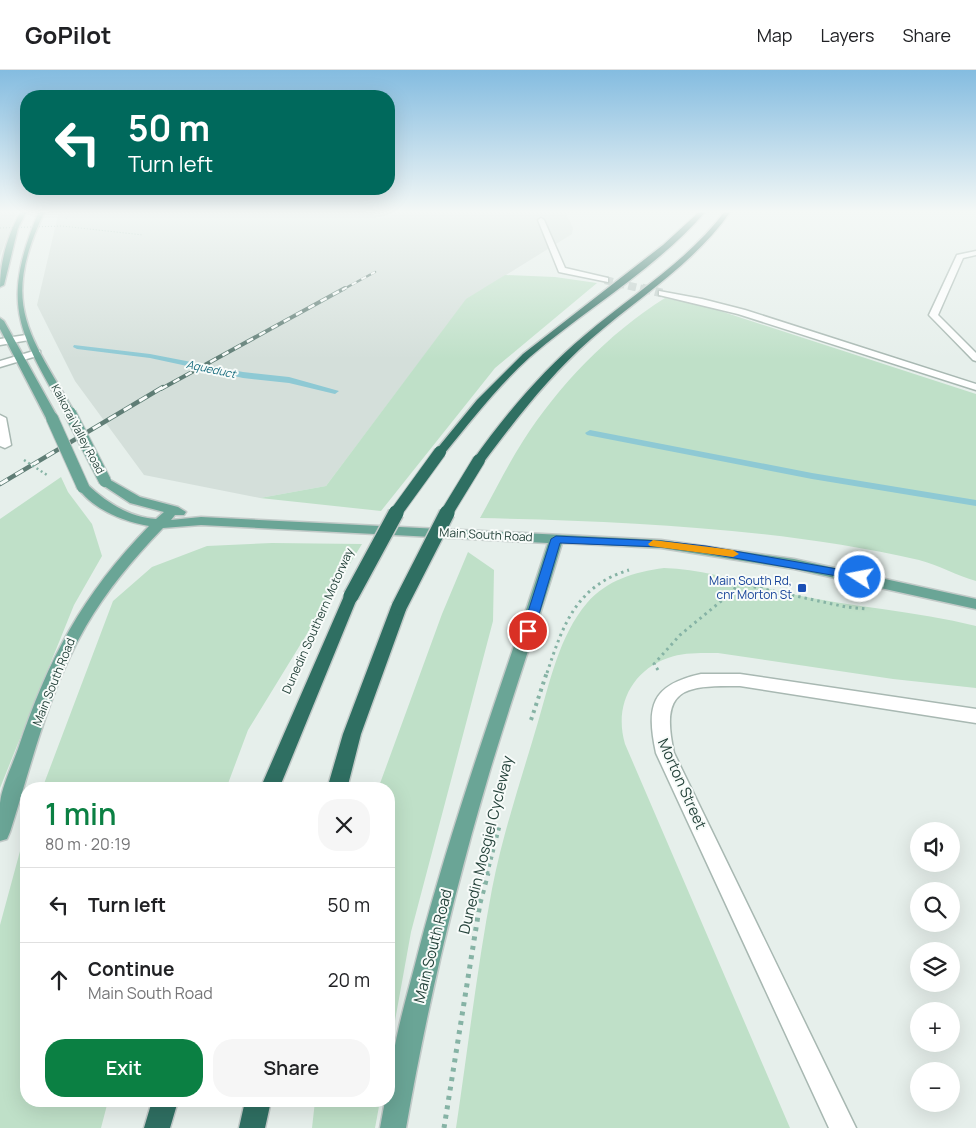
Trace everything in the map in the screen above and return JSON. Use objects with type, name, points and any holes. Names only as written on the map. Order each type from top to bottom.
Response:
[{"type":"highway","name":"Dunedin Southern Motorway","points":[[272,782],[351,596],[395,514],[440,452],[481,402],[526,356],[649,260]]},
{"type":"highway","points":[[338,782],[352,734],[399,607],[440,524],[479,460],[550,373],[588,338],[680,260]]},
{"type":"highway","points":[[157,1128],[163,1107]]},
{"type":"highway","points":[[252,1128],[257,1107]]},
{"type":"main road","points":[[0,285],[6,260]]},
{"type":"main road","name":"Kaikorai Valley Road","points":[[22,260],[15,297],[26,338],[37,353],[105,480],[135,500],[173,510],[201,521]]},
{"type":"main road","name":"Kaikorai Valley Road","points":[[0,321],[5,342],[21,358],[52,418],[83,487],[95,499],[112,511],[134,520],[179,525],[201,521]]},
{"type":"main road","name":"Main South Road","points":[[0,832],[47,694],[69,642],[100,592],[134,549],[173,510]]},
{"type":"main road","name":"Main South Road","points":[[201,521],[661,544],[706,549],[860,577],[976,604]]},
{"type":"main road","name":"Main South Road","points":[[393,1128],[403,1074],[441,909],[469,808],[540,595],[556,539]]},
{"type":"street","points":[[558,260],[562,270],[605,280]]},
{"type":"street","points":[[958,260],[933,315],[976,358]]},
{"type":"street","points":[[662,293],[704,302],[765,319],[874,356],[976,387]]},
{"type":"street","points":[[5,342],[26,338]]},
{"type":"street","points":[[0,364],[37,353]]},
{"type":"street","points":[[0,418],[5,445]]},
{"type":"street","points":[[672,691],[681,686],[702,680],[740,680],[976,716]]},
{"type":"street","name":"Morton Street","points":[[672,691],[659,710],[659,732],[665,754],[843,1128]]},
{"type":"path","points":[[528,730],[563,632],[578,603],[596,585],[620,572],[637,567]]},
{"type":"path","points":[[672,691],[654,664],[680,635],[732,593],[740,583],[734,579]]},
{"type":"path","name":"Dunedin Mosgiel Cycleway","points":[[444,1128],[480,903],[500,820]]},
{"type":"shaded area","points":[[47,260],[530,260],[466,300],[326,486],[260,498],[144,475],[75,381],[37,305]]},
{"type":"green space","points":[[505,275],[555,277],[597,283],[495,368],[381,511],[260,498],[326,486],[466,299]]},
{"type":"green space","points":[[665,298],[705,306],[976,394],[976,581],[919,560],[811,540],[756,533],[590,521],[480,518],[517,450],[552,400],[605,344],[624,327]]},
{"type":"green space","points":[[61,477],[68,492],[92,524],[102,556],[74,605],[0,788],[0,519]]},
{"type":"green space","points":[[272,543],[362,544],[248,730],[229,782],[45,782],[113,601],[152,567],[207,546]]},
{"type":"green space","points":[[468,552],[494,570],[493,621],[411,932],[395,1021],[395,782],[381,782],[442,614]]},
{"type":"green space","points":[[664,568],[696,571],[791,594],[930,616],[976,626],[976,688],[893,679],[718,653],[693,653],[674,656],[655,664],[644,672],[628,692],[624,704],[622,730],[625,744],[790,1128],[456,1128],[482,948],[496,868],[556,660],[577,616],[587,603],[603,588],[622,578]]},
{"type":"green space","points":[[20,851],[20,1107],[106,1107],[101,1128],[0,1128],[0,925]]},
{"type":"green space","points":[[314,1107],[379,1107],[375,1128],[312,1128]]},
{"type":"waterway","name":"Aqueduct","points":[[77,347],[150,356],[243,375],[289,380],[335,391]]},
{"type":"waterway","points":[[590,433],[812,476],[976,503]]},
{"type":"tunnel","points":[[605,280],[647,290]]},
{"type":"tunnel","points":[[642,288],[662,293]]},
{"type":"railway","points":[[342,290],[375,272]]},
{"type":"railway","points":[[161,389],[345,288]]},
{"type":"railway","points":[[0,484],[163,387]]},
{"type":"slow traffic","points":[[653,544],[706,549],[733,554]]},
{"type":"place","name":"Main South Rd, cnr Morton St","points":[[802,588]]},
{"type":"route","points":[[528,631],[556,539],[661,544],[706,549],[860,577]]}]
